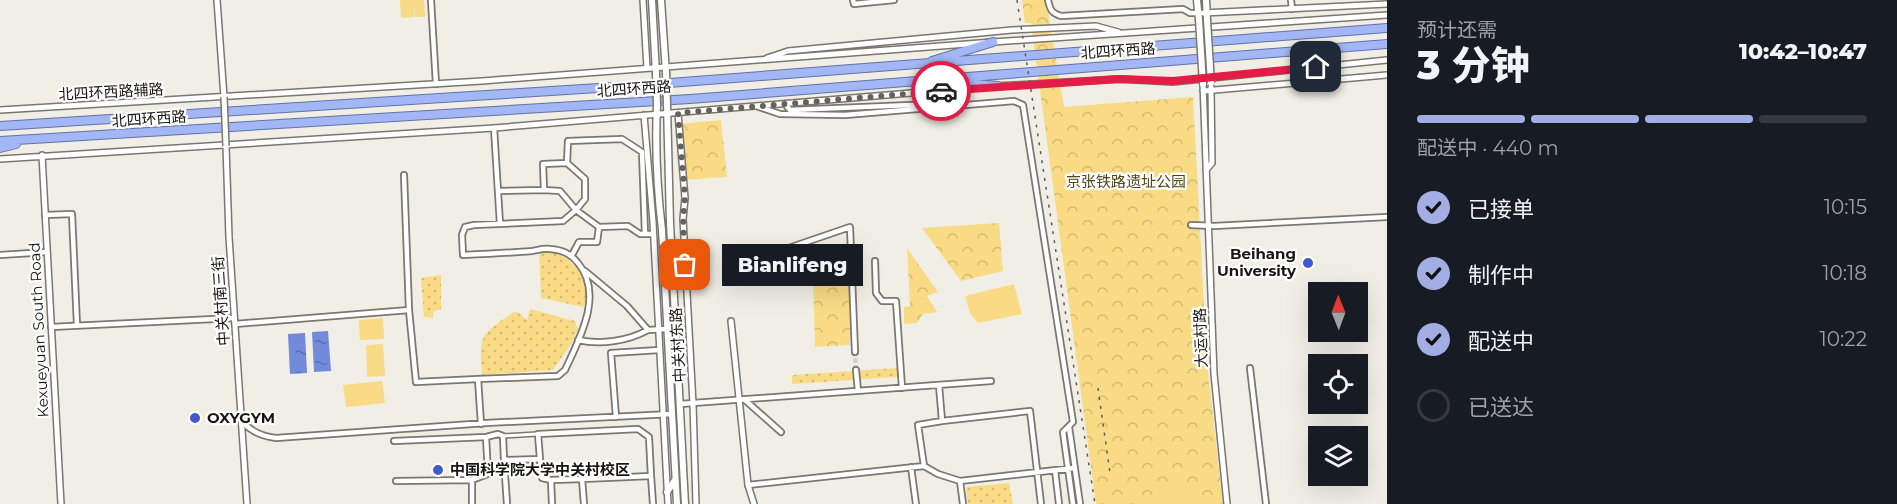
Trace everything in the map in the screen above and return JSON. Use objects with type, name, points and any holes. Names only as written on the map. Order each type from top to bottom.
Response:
[{"type":"highway","name":"北四环西路","points":[[0,126],[630,86],[1387,28]]},
{"type":"highway","points":[[918,65],[993,42]]},
{"type":"highway","name":"北四环西路","points":[[0,141],[634,102],[1387,45]]},
{"type":"highway","points":[[928,80],[998,86]]},
{"type":"highway","points":[[0,148],[42,139]]},
{"type":"main road","points":[[652,0],[656,71],[655,127],[658,201],[677,504]]},
{"type":"main road","points":[[661,0],[666,70],[670,224],[686,504]]},
{"type":"main road","name":"大运村路","points":[[1197,0],[1203,87]]},
{"type":"main road","points":[[1206,0],[1211,87]]},
{"type":"main road","points":[[667,492],[675,480]]},
{"type":"street","name":"中关村南三街","points":[[217,0],[247,504]]},
{"type":"street","points":[[431,0],[436,84]]},
{"type":"street","points":[[643,0],[647,68]]},
{"type":"street","points":[[853,0],[854,4],[894,0]]},
{"type":"street","points":[[1048,0],[1050,9],[1054,14],[1060,16],[1183,9],[1199,17],[1387,4]]},
{"type":"street","points":[[1291,0],[1292,9]]},
{"type":"street","name":"北四环西路","points":[[224,97],[647,68],[656,71],[759,60],[993,42],[1387,15]]},
{"type":"street","points":[[759,60],[788,51],[1012,30],[1096,26],[1122,33]]},
{"type":"street","name":"北四环西路","points":[[42,155],[226,146],[405,132],[494,128],[998,86],[1119,79],[1173,81],[1387,60]]},
{"type":"street","points":[[1203,87],[1387,75]]},
{"type":"street","name":"大运村路","points":[[1203,87],[1214,375],[1227,504]]},
{"type":"street","name":"大运村路","points":[[1206,171],[1212,163],[1211,87]]},
{"type":"street","name":"北四环西路辅路","points":[[0,110],[224,97]]},
{"type":"street","points":[[757,106],[780,114],[845,115],[970,103],[1014,101],[1023,105],[1073,422],[1063,432],[1073,504]]},
{"type":"street","points":[[785,104],[790,110],[970,103]]},
{"type":"street","name":"中关村东路","points":[[678,113],[685,198],[683,219],[696,504]]},
{"type":"street","name":"中关村东路","points":[[644,116],[668,504]]},
{"type":"street","points":[[494,128],[500,224]]},
{"type":"street","points":[[567,163],[568,141],[622,139],[642,152],[645,234]]},
{"type":"street","points":[[0,159],[42,155]]},
{"type":"street","name":"Kexueyuan South Road","points":[[42,155],[61,504]]},
{"type":"street","points":[[544,190],[543,164],[567,163],[585,179],[585,199],[563,221],[465,227],[462,235],[463,255],[500,254],[547,248],[565,252],[572,255],[585,271],[627,306],[648,330]]},
{"type":"street","points":[[404,175],[409,310],[416,382],[558,376],[565,370],[588,315],[590,290],[585,271]]},
{"type":"street","points":[[498,191],[560,191],[576,210],[599,227],[628,226],[640,234],[653,234]]},
{"type":"street","points":[[45,215],[72,214],[77,325]]},
{"type":"street","points":[[1191,225],[1387,217]]},
{"type":"street","points":[[572,255],[579,242],[597,242],[599,227]]},
{"type":"street","points":[[777,252],[850,227],[855,352]]},
{"type":"street","points":[[0,255],[47,252]]},
{"type":"street","points":[[875,261],[878,297],[882,301],[896,301],[902,388]]},
{"type":"street","points":[[51,327],[235,321],[409,310]]},
{"type":"street","points":[[731,321],[742,400],[748,485],[754,504]]},
{"type":"street","points":[[578,340],[593,343],[619,340],[648,330],[667,329]]},
{"type":"street","points":[[616,417],[611,353],[659,350]]},
{"type":"street","points":[[1250,368],[1266,504]]},
{"type":"street","points":[[856,370],[858,391]]},
{"type":"street","points":[[396,481],[472,480],[488,474],[489,436],[484,423],[478,379]]},
{"type":"street","points":[[680,405],[991,381]]},
{"type":"street","points":[[939,385],[942,421]]},
{"type":"street","points":[[742,400],[780,432]]},
{"type":"street","points":[[924,465],[918,425],[1030,411],[1041,504]]},
{"type":"street","points":[[242,422],[261,436],[276,438],[484,423],[672,414]]},
{"type":"street","points":[[1069,427],[1080,504]]},
{"type":"street","points":[[394,441],[638,429],[649,437],[653,504]]},
{"type":"street","points":[[538,434],[542,478],[551,480],[651,476]]},
{"type":"street","points":[[503,436],[507,504]]},
{"type":"street","points":[[504,460],[540,459]]},
{"type":"street","points":[[748,485],[924,465],[938,474],[960,481],[1074,468]]},
{"type":"street","points":[[911,467],[916,504]]},
{"type":"street","points":[[1055,470],[1059,504]]},
{"type":"street","points":[[582,479],[584,504]]},
{"type":"street","points":[[472,480],[472,504]]},
{"type":"street","points":[[551,480],[552,504]]},
{"type":"street","points":[[960,481],[963,504]]},
{"type":"green space","points":[[400,0],[424,0],[425,17],[415,17],[414,6],[414,17],[401,18]]},
{"type":"green space","name":"京张铁路遗址公园","points":[[1022,0],[1046,0],[1064,107],[1193,97],[1207,364],[1223,504],[1096,504],[1031,23],[1025,23]]},
{"type":"green space","points":[[721,120],[727,177],[684,180],[681,124]]},
{"type":"green space","points":[[999,223],[1003,271],[961,281],[922,228]]},
{"type":"green space","points":[[539,247],[562,255],[575,266],[586,288],[584,307],[541,298]]},
{"type":"green space","points":[[907,248],[938,292],[927,296],[937,312],[923,314],[917,323],[904,324],[904,307],[910,306]]},
{"type":"green space","points":[[441,275],[441,309],[433,312],[433,318],[424,317],[421,278]]},
{"type":"green space","points":[[849,279],[850,345],[815,347],[813,280]]},
{"type":"green space","points":[[1014,284],[1022,314],[978,323],[970,313],[965,296]]},
{"type":"green space","points":[[530,309],[575,321],[578,329],[573,341],[553,370],[482,375],[482,343],[488,331],[514,312],[527,320]]},
{"type":"green space","points":[[383,318],[384,339],[360,340],[359,320]]},
{"type":"green space","points":[[383,344],[385,376],[367,377],[366,345]]},
{"type":"green space","points":[[897,368],[897,377],[792,384],[792,375]]},
{"type":"green space","points":[[382,381],[385,403],[346,407],[343,385]]},
{"type":"green space","points":[[1009,483],[1013,504],[968,504],[966,487]]},
{"type":"green space","points":[[1197,486],[1199,504],[1154,504],[1152,493]]},
{"type":"water","points":[[328,331],[331,371],[314,372],[312,332]]},
{"type":"water","points":[[305,333],[307,373],[290,374],[288,334]]},
{"type":"tunnel","points":[[855,352],[856,370]]},
{"type":"railway","points":[[1017,0],[1095,504]]},
{"type":"railway","points":[[1098,388],[1110,473]]},
{"type":"way so far","points":[[685,265],[683,219],[685,198],[678,113],[941,91]]},
{"type":"place","name":"Beihang University","points":[[1308,263]]},
{"type":"place","name":"Bianlifeng","points":[[685,265]]},
{"type":"place","name":"OXYGYM","points":[[195,418]]},
{"type":"place","name":"中国科学院大学中关村校区","points":[[438,470]]},
{"type":"route","points":[[941,91],[1119,79],[1173,81],[1316,67]]}]
